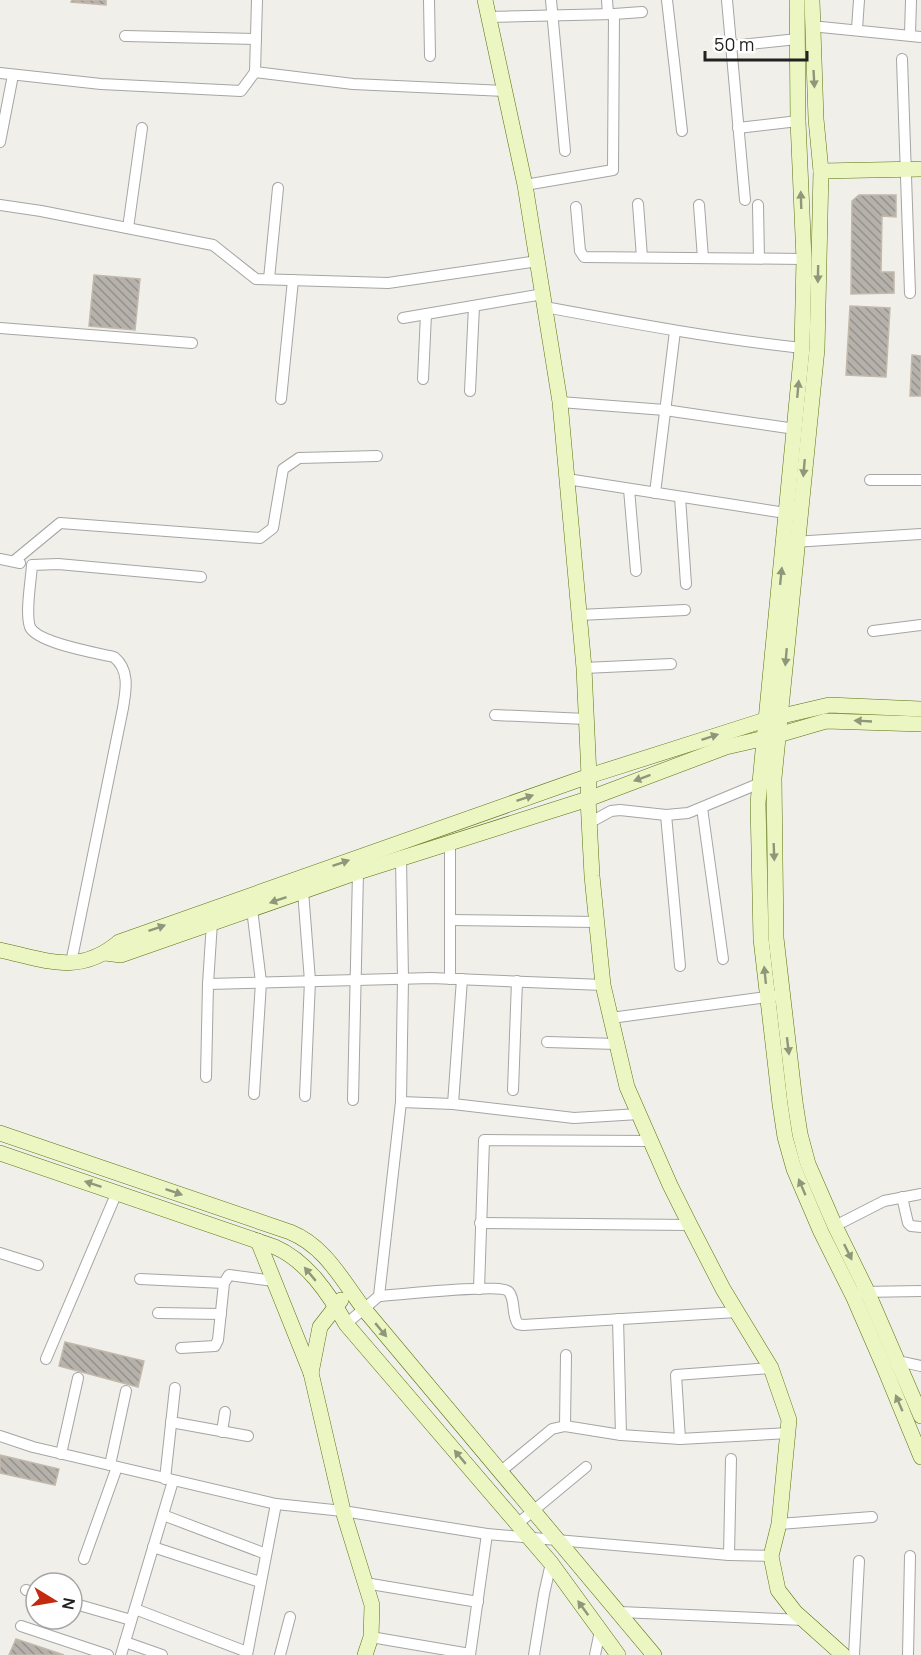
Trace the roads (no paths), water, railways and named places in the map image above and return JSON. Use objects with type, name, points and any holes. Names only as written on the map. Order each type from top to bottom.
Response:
[{"type":"street","points":[[0,73],[101,84],[242,91],[255,72],[257,0]]},
{"type":"street","points":[[429,0],[430,56]]},
{"type":"street","points":[[485,0],[525,185],[560,402],[584,668],[589,823],[603,985],[627,1087],[690,1226],[771,1368],[789,1420],[779,1524],[771,1556],[778,1590],[783,1599],[843,1655]]},
{"type":"street","points":[[551,0],[565,151]]},
{"type":"street","points":[[525,185],[613,170],[611,14],[608,0]]},
{"type":"street","points":[[667,0],[682,131]]},
{"type":"street","points":[[727,0],[745,200]]},
{"type":"street","points":[[770,737],[781,717],[791,599],[795,429],[802,348],[804,259],[796,0]]},
{"type":"street","points":[[793,514],[817,349],[821,171],[811,26],[812,0]]},
{"type":"street","points":[[857,29],[859,0]]},
{"type":"street","points":[[811,26],[915,36],[911,0]]},
{"type":"street","points":[[489,17],[642,12]]},
{"type":"street","points":[[125,36],[256,39]]},
{"type":"street","points":[[731,46],[797,39]]},
{"type":"street","points":[[902,59],[910,293]]},
{"type":"street","points":[[255,72],[353,84],[505,91]]},
{"type":"street","points":[[0,142],[12,75]]},
{"type":"street","points":[[738,128],[798,121]]},
{"type":"street","points":[[128,228],[142,128]]},
{"type":"street","points":[[821,171],[921,169]]},
{"type":"street","points":[[269,279],[278,188]]},
{"type":"street","points":[[638,204],[642,257]]},
{"type":"street","points":[[0,205],[213,245],[256,279],[388,282],[538,261]]},
{"type":"street","points":[[699,205],[703,258]]},
{"type":"street","points":[[758,205],[759,258]]},
{"type":"street","points":[[576,207],[580,251],[585,257],[804,259]]},
{"type":"street","points":[[281,399],[293,280]]},
{"type":"street","points":[[403,318],[474,306],[544,300],[675,331],[733,341],[802,348]]},
{"type":"street","points":[[470,391],[474,306]]},
{"type":"street","points":[[423,379],[426,314]]},
{"type":"street","points":[[0,328],[192,343]]},
{"type":"street","points":[[655,493],[675,331]]},
{"type":"street","points":[[560,402],[665,410],[795,429]]},
{"type":"street","points":[[14,561],[60,523],[260,538],[273,528],[283,469],[299,458],[377,456]]},
{"type":"street","points":[[567,479],[793,514]]},
{"type":"street","points":[[870,480],[921,480]]},
{"type":"street","points":[[629,489],[636,571]]},
{"type":"street","points":[[680,497],[686,584]]},
{"type":"street","points":[[791,542],[921,534]]},
{"type":"street","points":[[791,542],[765,720],[770,737],[766,781],[776,938],[775,996],[782,1115],[794,1169],[821,1232],[851,1292],[921,1457]]},
{"type":"street","points":[[0,559],[32,565],[58,564],[201,577]]},
{"type":"street","points":[[32,565],[28,615],[34,633],[47,640],[114,657],[122,664],[125,675],[123,708],[71,963]]},
{"type":"street","points":[[579,615],[685,610]]},
{"type":"street","points":[[873,631],[921,626]]},
{"type":"street","points":[[584,668],[671,664]]},
{"type":"street","points":[[0,950],[48,961],[83,962],[105,953],[119,942],[589,776],[765,720],[829,705],[921,709]]},
{"type":"street","points":[[495,715],[586,719]]},
{"type":"street","points":[[105,953],[121,955],[358,872],[588,798],[726,747],[770,737],[826,720],[921,724]]},
{"type":"street","points":[[589,823],[611,811],[620,810],[678,815],[702,808],[766,781]]},
{"type":"street","points":[[702,808],[723,958]]},
{"type":"street","points":[[666,815],[680,966]]},
{"type":"street","points":[[450,842],[450,920],[456,979],[453,1104]]},
{"type":"street","points":[[379,1296],[400,1102],[403,979],[401,858]]},
{"type":"street","points":[[353,1100],[358,872]]},
{"type":"street","points":[[303,891],[310,981],[304,1096]]},
{"type":"street","points":[[252,909],[261,982],[254,1094]]},
{"type":"street","points":[[450,920],[596,922]]},
{"type":"street","points":[[206,1077],[212,922]]},
{"type":"street","points":[[208,984],[456,979],[603,985]]},
{"type":"street","points":[[513,1090],[517,981]]},
{"type":"street","points":[[611,1018],[775,996]]},
{"type":"street","points":[[775,996],[800,1134],[808,1164],[867,1291],[921,1416]]},
{"type":"street","points":[[548,1042],[617,1044]]},
{"type":"street","points":[[400,1102],[453,1104],[574,1118],[639,1114]]},
{"type":"street","points":[[0,1133],[299,1235],[309,1241],[324,1254],[364,1309],[654,1655]]},
{"type":"street","points":[[479,1289],[484,1140],[651,1141]]},
{"type":"street","points":[[0,1153],[258,1241],[288,1253],[298,1260],[336,1305],[346,1324],[521,1531],[551,1563],[618,1655]]},
{"type":"street","points":[[46,1359],[117,1192]]},
{"type":"street","points":[[835,1226],[884,1201],[921,1194]]},
{"type":"street","points":[[902,1197],[908,1223],[911,1226],[921,1227]]},
{"type":"street","points":[[480,1223],[690,1226]]},
{"type":"street","points":[[258,1241],[311,1372],[343,1511],[372,1605],[371,1637],[365,1655]]},
{"type":"street","points":[[0,1253],[38,1265]]},
{"type":"street","points":[[181,1348],[215,1346],[224,1283],[229,1275],[274,1281]]},
{"type":"street","points":[[140,1279],[224,1283]]},
{"type":"street","points":[[346,1324],[379,1296],[500,1288],[509,1291],[513,1317],[518,1324],[737,1312]]},
{"type":"street","points":[[851,1292],[921,1291]]},
{"type":"street","points":[[311,1372],[320,1327],[336,1305],[351,1292]]},
{"type":"street","points":[[158,1313],[221,1314]]},
{"type":"street","points":[[618,1319],[621,1435]]},
{"type":"street","points":[[565,1426],[566,1355]]},
{"type":"street","points":[[898,1361],[921,1366]]},
{"type":"street","points":[[680,1439],[676,1375],[771,1368]]},
{"type":"street","points":[[61,1454],[78,1378]]},
{"type":"street","points":[[121,1655],[163,1515],[169,1480],[175,1388]]},
{"type":"street","points":[[84,1559],[113,1466],[126,1391]]},
{"type":"street","points":[[222,1432],[225,1412]]},
{"type":"street","points":[[171,1422],[248,1437]]},
{"type":"street","points":[[500,1472],[552,1429],[565,1426],[621,1435],[680,1439],[789,1433]]},
{"type":"street","points":[[0,1436],[61,1454],[276,1504],[343,1511],[487,1534],[521,1531],[558,1539],[729,1555],[771,1556]]},
{"type":"street","points":[[729,1555],[731,1459]]},
{"type":"street","points":[[521,1531],[532,1512],[586,1467]]},
{"type":"street","points":[[135,1609],[247,1654],[276,1504]]},
{"type":"street","points":[[163,1515],[266,1554]]},
{"type":"street","points":[[779,1524],[872,1517]]},
{"type":"street","points":[[371,1637],[470,1654],[487,1534]]},
{"type":"street","points":[[153,1547],[260,1581]]},
{"type":"street","points":[[909,1655],[910,1556]]},
{"type":"street","points":[[854,1655],[859,1561]]},
{"type":"street","points":[[534,1655],[551,1563]]},
{"type":"street","points":[[365,1583],[478,1602]]},
{"type":"street","points":[[84,1607],[131,1620]]},
{"type":"street","points":[[620,1612],[804,1620]]},
{"type":"street","points":[[280,1655],[290,1617]]},
{"type":"street","points":[[21,1626],[108,1655]]},
{"type":"street","points":[[595,1655],[600,1631]]},
{"type":"street","points":[[125,1642],[162,1655]]}]
